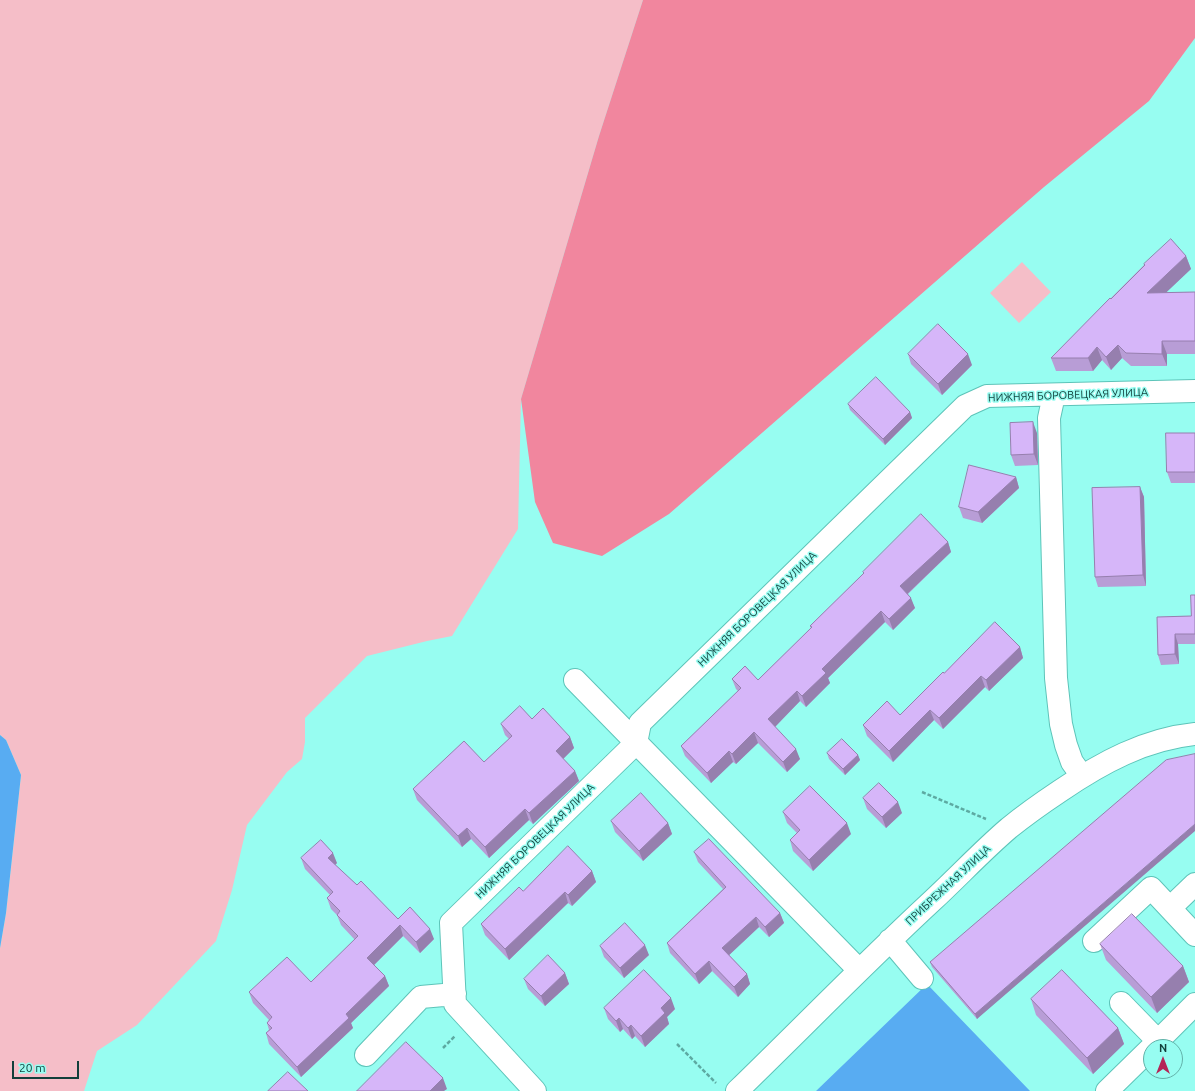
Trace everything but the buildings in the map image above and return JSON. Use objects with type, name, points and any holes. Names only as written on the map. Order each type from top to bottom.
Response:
[{"type":"street","name":"НИЖНЯЯ БОРОВЕЦКАЯ УЛИЦА","points":[[455,999],[451,923],[636,743],[640,723],[965,406],[987,396],[1195,391]]},
{"type":"street","points":[[1054,395],[1049,418],[1056,678],[1061,724],[1066,745],[1072,762],[1082,776]]},
{"type":"street","points":[[575,680],[859,970]]},
{"type":"street","name":"ПРИБРЕЖНАЯ УЛИЦА","points":[[728,1088],[859,970],[1009,829],[1037,806],[1082,776],[1117,757],[1151,743],[1195,734]]},
{"type":"street","points":[[1170,908],[1195,884]]},
{"type":"street","points":[[1094,941],[1151,888],[1195,935]]},
{"type":"street","points":[[890,940],[922,978]]},
{"type":"street","points":[[366,1055],[421,997],[455,999],[535,1091]]},
{"type":"street","points":[[1121,1003],[1149,1039]]},
{"type":"street","points":[[1160,1039],[1195,1004]]},
{"type":"street","points":[[1107,1091],[1143,1056]]},
{"type":"path","points":[[922,792],[1009,829]]},
{"type":"path","points":[[677,1044],[728,1088]]},
{"type":"shaded area","points":[[0,0],[643,0],[599,136],[521,399],[518,529],[452,636],[367,656],[305,718],[305,742],[302,759],[287,772],[247,825],[232,890],[216,941],[137,1025],[97,1051],[84,1091],[0,1091],[0,948],[6,913],[21,775],[6,740],[0,735]]},
{"type":"shaded area","points":[[643,0],[1195,0],[1195,38],[1149,101],[1044,187],[669,514],[602,556],[553,543],[535,502],[521,399],[599,136]]},
{"type":"shaded area","points":[[1022,262],[1051,292],[1019,323],[990,293]]},
{"type":"water","points":[[0,735],[6,740],[21,775],[6,913],[0,948]]},
{"type":"water","points":[[927,984],[1030,1091],[816,1091]]}]
